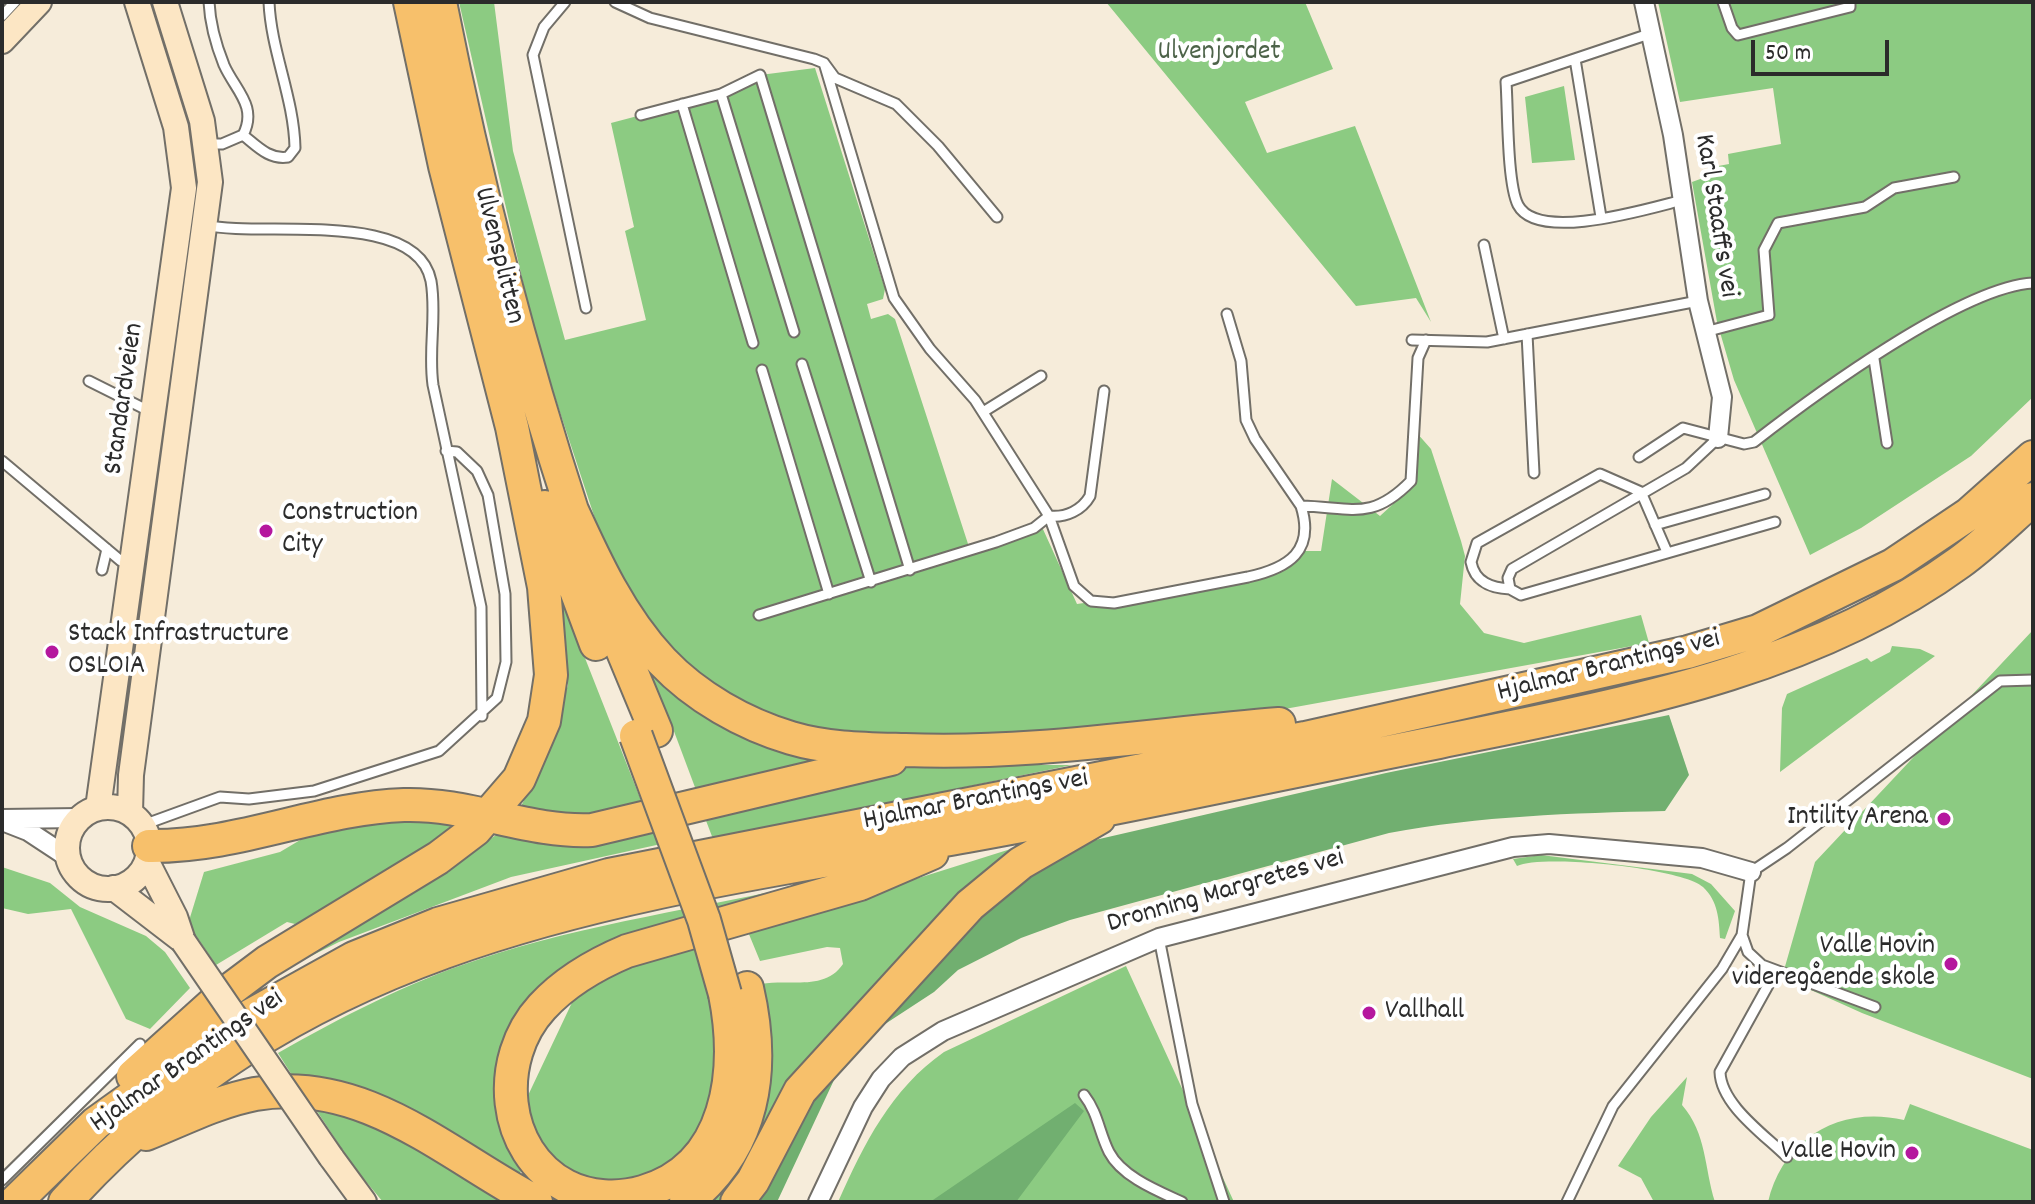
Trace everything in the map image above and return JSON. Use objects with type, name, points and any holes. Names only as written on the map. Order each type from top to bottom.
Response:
[{"type":"highway","name":"Ulvensplitten","points":[[410,2],[447,178],[512,427]]},
{"type":"highway","name":"Ulvensplitten","points":[[440,2],[500,269],[540,415],[570,506]]},
{"type":"highway","points":[[512,427],[582,611],[646,734],[723,911],[736,991],[755,1034],[755,1061],[746,1122],[737,1145],[723,1168],[686,1202]]},
{"type":"highway","points":[[96,1123],[142,1065],[223,995],[307,936],[438,858],[491,815],[530,758],[550,690],[548,613],[512,427]]},
{"type":"highway","name":"Hjalmar Brantings vei","points":[[15,1202],[96,1123],[228,1028],[354,958],[476,911],[609,875],[1268,745],[1402,714],[1576,680],[1758,631],[1893,565],[1983,501],[2033,457]]},
{"type":"highway","points":[[1965,558],[2033,499]]},
{"type":"highway","points":[[570,506],[646,734]]},
{"type":"highway","points":[[570,506],[601,572],[642,638],[683,680],[708,698],[737,717],[792,738],[841,747],[921,751],[1090,745],[1402,714]]},
{"type":"highway","points":[[1965,558],[2033,528]]},
{"type":"highway","name":"Hjalmar Brantings vei","points":[[65,1202],[201,1079],[281,1027],[367,983],[447,948],[526,923],[630,898],[853,853],[967,836],[1617,705],[1764,663],[1867,618],[1965,558]]},
{"type":"highway","points":[[142,837],[224,841],[373,808],[402,805],[449,807],[557,831],[592,830],[686,811],[921,751]]},
{"type":"highway","points":[[737,1202],[753,1181],[788,1110],[807,1081],[970,905],[1030,857],[1123,805]]},
{"type":"highway","points":[[736,991],[730,1082],[716,1133],[688,1170],[652,1189],[605,1197],[568,1187],[544,1172],[517,1129],[510,1081],[524,1033],[539,1010],[559,991],[602,962],[627,951],[860,884],[967,836]]},
{"type":"highway","points":[[128,1142],[252,1095],[291,1091],[335,1095],[382,1111],[536,1202]]},
{"type":"street","points":[[2,41],[39,2]]},
{"type":"street","name":"Standardveien","points":[[89,813],[133,566],[184,172],[176,127],[137,2]]},
{"type":"street","name":"Standardveien","points":[[142,837],[131,775],[210,182],[207,144],[165,2]]},
{"type":"street","name":"Karl Staaffs vei","points":[[1644,2],[1683,200],[1698,301],[1722,397],[1718,438]]},
{"type":"street","points":[[2,820],[89,813],[116,807],[142,837],[183,941],[364,1202]]},
{"type":"street","points":[[89,813],[69,836],[69,858],[76,872],[88,883],[114,888],[183,941]]},
{"type":"street","points":[[2,820],[28,831],[69,858]]},
{"type":"street","points":[[114,888],[134,879],[142,837]]},
{"type":"street","name":"Dronning Margretes vei","points":[[818,1202],[873,1090],[908,1052],[943,1031],[1159,938],[1513,847],[1549,844],[1702,858],[1751,872]]},
{"type":"lane","points":[[2,16],[15,2]]},
{"type":"lane","points":[[207,144],[222,144],[243,135],[249,124],[249,110],[220,54],[209,2]]},
{"type":"lane","points":[[243,135],[279,158],[288,157],[295,148],[269,2]]},
{"type":"lane","points":[[565,2],[544,27],[533,55],[586,308]]},
{"type":"lane","points":[[615,2],[650,18],[824,63],[835,78],[896,104],[909,115],[997,217]]},
{"type":"lane","points":[[1723,2],[1738,35],[1825,15],[1850,7],[1850,2]]},
{"type":"lane","points":[[1652,33],[1506,82],[1516,195],[1526,214],[1544,223],[1601,217],[1683,200]]},
{"type":"lane","points":[[1575,59],[1601,217]]},
{"type":"lane","points":[[824,63],[894,298],[983,412],[1049,516],[1078,592],[1091,601],[1106,604],[1281,567],[1294,557],[1304,541],[1305,520],[1301,506],[1255,439],[1246,420],[1241,361],[1227,314]]},
{"type":"lane","points":[[641,115],[721,94],[760,75],[910,570]]},
{"type":"lane","points":[[721,94],[794,332]]},
{"type":"lane","points":[[682,104],[753,343]]},
{"type":"lane","points":[[1705,332],[1769,315],[1764,250],[1778,223],[1865,207],[1894,188],[1954,177]]},
{"type":"lane","points":[[206,225],[253,231],[373,235],[406,248],[420,258],[431,279],[431,370],[481,607],[482,716]]},
{"type":"lane","points":[[1484,245],[1504,339]]},
{"type":"lane","points":[[1639,457],[1683,428],[1744,444],[1754,442],[1874,359],[1947,314],[2011,285],[2033,283]]},
{"type":"lane","points":[[1412,340],[1440,343],[1504,339],[1698,301]]},
{"type":"lane","points":[[1527,334],[1534,473]]},
{"type":"lane","points":[[1301,506],[1368,510],[1397,495],[1411,481],[1418,358],[1426,340]]},
{"type":"lane","points":[[1874,359],[1887,443]]},
{"type":"lane","points":[[802,364],[871,582]]},
{"type":"lane","points":[[762,370],[829,594]]},
{"type":"lane","points":[[983,412],[1041,376]]},
{"type":"lane","points":[[89,381],[154,414]]},
{"type":"lane","points":[[759,615],[910,570],[1034,528],[1049,516],[1073,512],[1084,506],[1090,496],[1104,391]]},
{"type":"lane","points":[[1510,589],[1508,578],[1512,569],[1686,468],[1718,438]]},
{"type":"lane","points":[[142,837],[220,797],[249,799],[314,791],[439,751],[482,716],[497,698],[506,662],[505,594],[488,495],[477,471],[457,452],[446,451]]},
{"type":"lane","points":[[2,461],[107,549],[133,566]]},
{"type":"lane","points":[[1667,552],[1641,492],[1600,474],[1477,543],[1471,562],[1479,580],[1521,595],[1775,522]]},
{"type":"lane","points":[[1655,525],[1765,494]]},
{"type":"lane","points":[[102,570],[107,549]]},
{"type":"lane","points":[[1567,1202],[1613,1106],[1722,969],[1742,935],[1751,872],[1787,848],[2000,681],[2033,680]]},
{"type":"lane","points":[[1742,935],[1748,952],[1762,965],[1875,1007]]},
{"type":"lane","points":[[1159,938],[1192,1104],[1224,1202]]},
{"type":"lane","points":[[1776,971],[1720,1072],[1720,1083],[1728,1097],[1787,1157]]},
{"type":"lane","points":[[2,1180],[140,1044]]},
{"type":"lane","points":[[1084,1095],[1097,1112],[1110,1155],[1132,1176],[1182,1202]]},
{"type":"green space","points":[[459,2],[494,2],[513,151],[565,340],[646,320],[625,231],[634,227],[611,123],[721,94],[760,75],[815,68],[885,289],[883,299],[867,304],[871,319],[888,314],[895,319],[970,550],[1042,527],[1077,604],[1268,576],[1303,551],[1321,551],[1332,479],[1380,516],[1416,483],[1416,432],[1431,449],[1465,556],[1460,604],[1484,633],[1524,643],[1641,615],[1649,643],[1257,714],[951,738],[838,736],[721,698],[648,630],[600,534],[536,339]]},
{"type":"green space","name":"Ulvenjordet","points":[[1106,2],[1305,2],[1333,69],[1245,102],[1267,153],[1355,126],[1431,322],[1416,298],[1356,306]]},
{"type":"green space","points":[[1658,2],[2033,2],[2033,397],[1971,456],[1861,528],[1810,555],[1734,380],[1717,322],[1692,182],[1714,174],[1713,167],[1729,164],[1728,154],[1781,144],[1773,88],[1680,102]]},
{"type":"green space","points":[[1564,86],[1575,160],[1532,163],[1525,97]]},
{"type":"green space","points":[[561,597],[644,808],[583,819],[519,810],[544,762],[568,685]]},
{"type":"green space","name":"Intility Arena","points":[[2033,630],[2033,1079],[1862,1013],[1782,977],[1815,862]]},
{"type":"green space","points":[[1892,646],[1920,649],[1935,656],[1780,772],[1782,708],[1787,694],[1867,658],[1871,662],[1890,652]]},
{"type":"green space","points":[[631,656],[668,689],[711,720],[839,762],[699,798],[672,726],[662,728]]},
{"type":"green space","points":[[1669,715],[1689,775],[1665,811],[1492,819],[1389,833],[1070,920],[1021,938],[958,970],[934,992],[882,1026],[834,1080],[777,1202],[747,1202],[786,1131],[996,892],[1082,843],[1386,773]]},
{"type":"green space","points":[[904,765],[1072,765],[713,839],[705,818]]},
{"type":"green space","points":[[357,819],[468,821],[319,913],[295,924],[287,922],[216,965],[188,924],[204,872],[280,852],[322,827]]},
{"type":"green space","points":[[504,830],[545,842],[580,844],[655,830],[661,844],[511,877],[339,942],[295,964]]},
{"type":"green space","points":[[1036,841],[725,1202],[708,1202],[732,1178],[755,1139],[761,984],[817,981],[827,978],[843,964],[840,948],[827,947],[760,961],[746,927],[849,900]]},
{"type":"green space","points":[[1541,855],[1692,874],[1711,884],[1735,911],[1725,939],[1720,938],[1712,898],[1703,887],[1690,880],[1642,869],[1581,862],[1517,866],[1513,859]]},
{"type":"green space","points":[[2,867],[50,883],[80,907],[146,936],[165,952],[190,988],[150,1029],[126,1019],[71,909],[28,914],[2,908]]},
{"type":"green space","points":[[816,882],[607,945],[496,1077],[497,1110],[523,1169],[515,1178],[295,1080],[278,1053],[375,1002],[477,960],[603,926]]},
{"type":"green space","points":[[697,941],[719,1016],[714,1107],[679,1160],[624,1184],[578,1177],[546,1153],[523,1106],[577,992],[597,978]]},
{"type":"green space","points":[[1126,966],[1234,1202],[838,1202],[881,1119],[925,1067],[944,1052]]},
{"type":"green space","points":[[1687,1077],[1682,1105],[1701,1139],[1715,1202],[1654,1202],[1641,1178],[1618,1166],[1651,1117]]},
{"type":"green space","points":[[311,1102],[350,1111],[510,1202],[383,1202],[353,1166]]},
{"type":"green space","points":[[1075,1103],[1084,1111],[1016,1202],[930,1202]]},
{"type":"green space","name":"Valle Hovin","points":[[1910,1104],[2033,1150],[2033,1202],[1768,1202],[1787,1160],[1818,1131],[1858,1117],[1904,1120]]},
{"type":"place","name":"Construction City","points":[[266,531]]},
{"type":"place","name":"Stack Infrastructure OSLO1A","points":[[52,652]]},
{"type":"place","name":"Intility Arena","points":[[1944,819]]},
{"type":"place","name":"Valle Hovin videregående skole","points":[[1951,964]]},
{"type":"place","name":"Vallhall","points":[[1369,1013]]},
{"type":"place","name":"Valle Hovin","points":[[1912,1153]]}]
